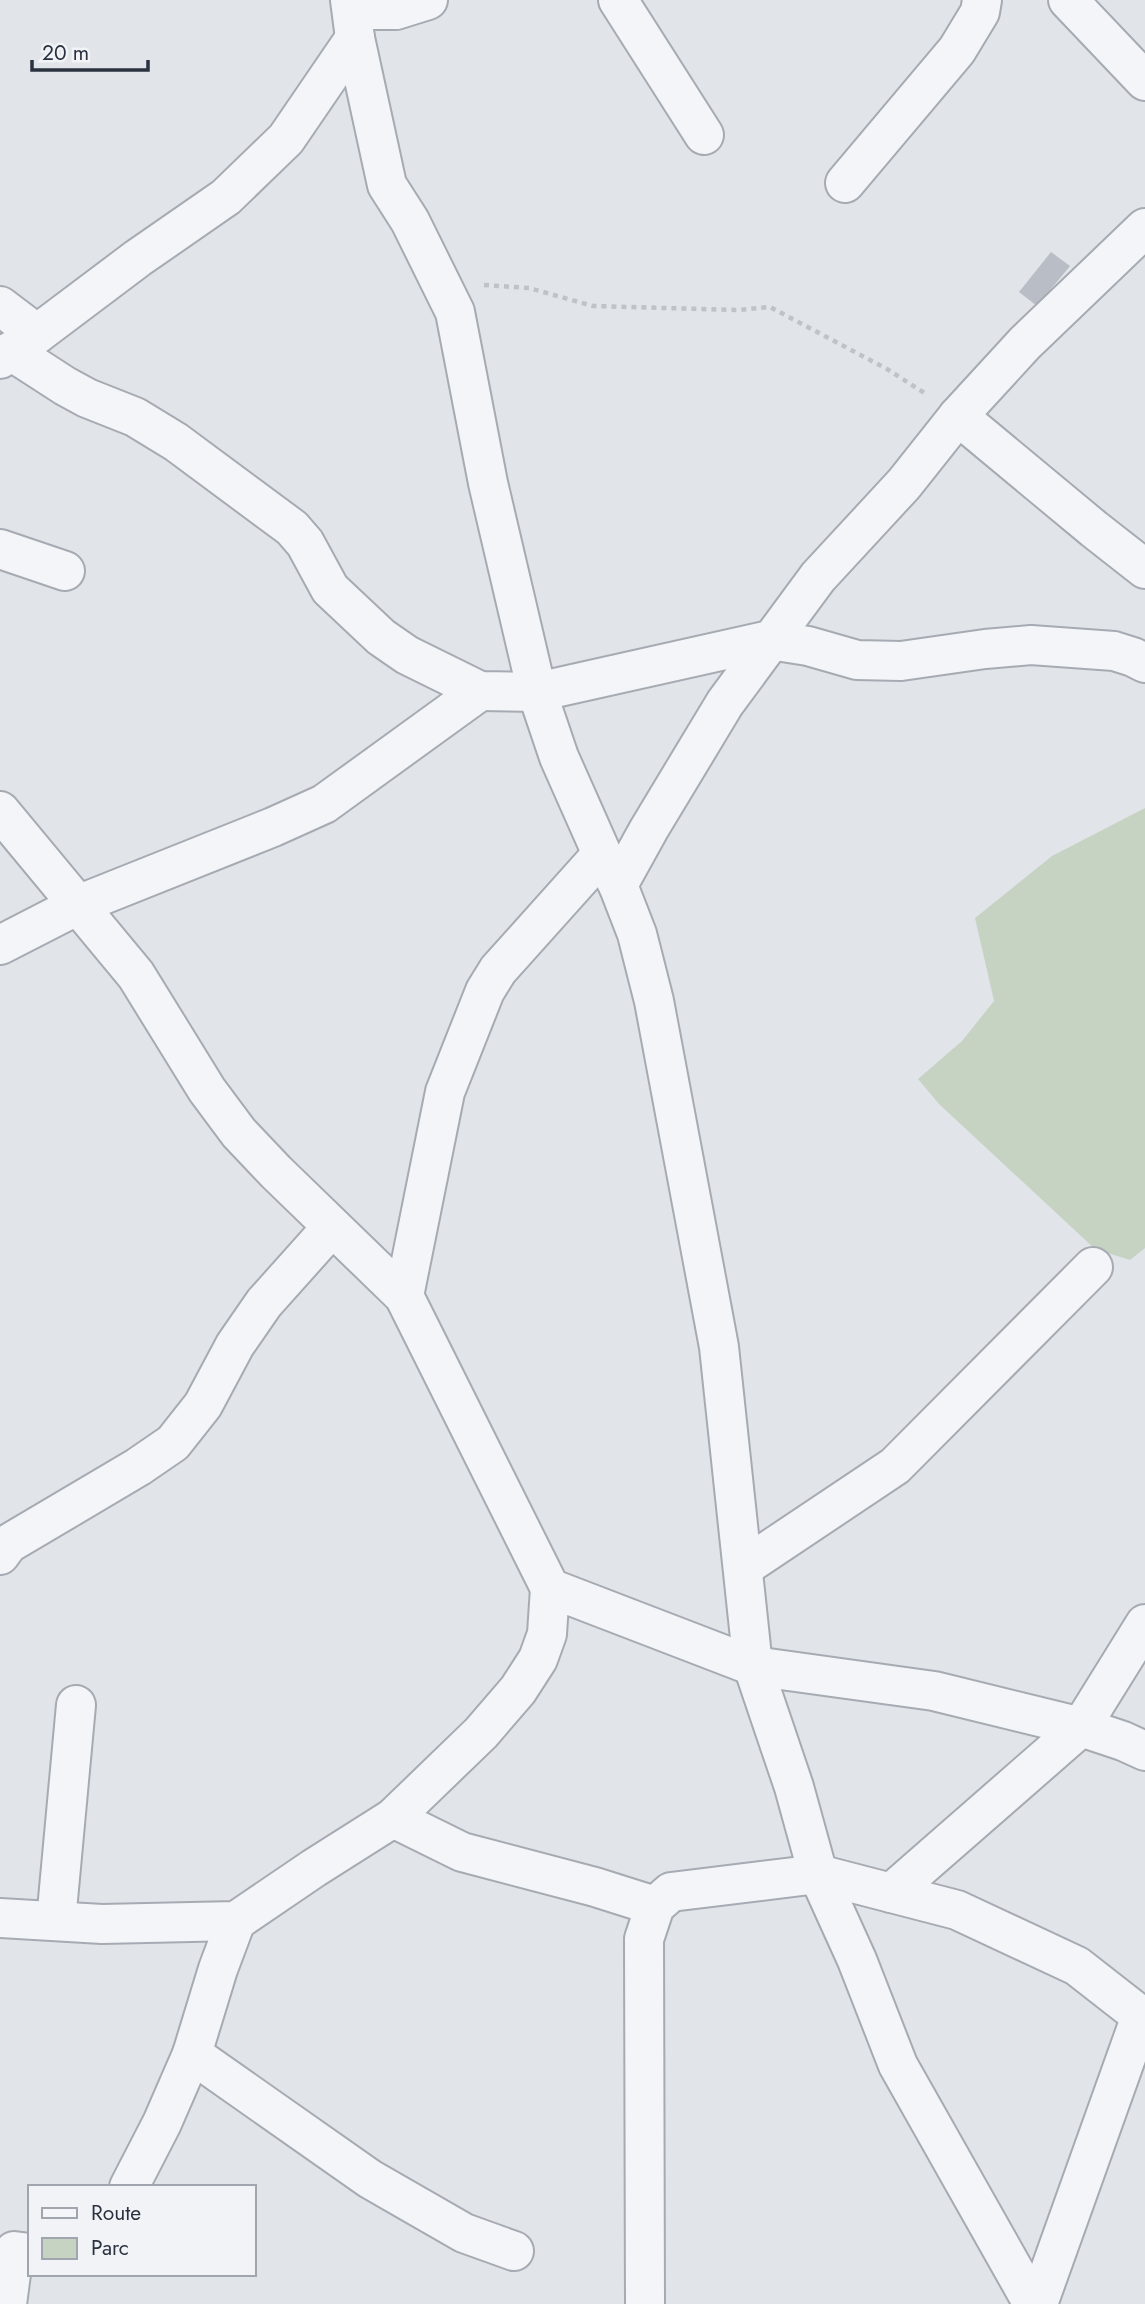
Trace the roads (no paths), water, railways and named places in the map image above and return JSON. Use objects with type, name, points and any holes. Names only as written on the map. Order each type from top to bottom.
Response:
[{"type":"street","points":[[353,16],[396,10],[428,0]]},
{"type":"street","points":[[618,0],[704,135]]},
{"type":"street","points":[[845,183],[957,50],[980,12],[982,0]]},
{"type":"street","points":[[1068,0],[1145,81]]},
{"type":"street","points":[[353,16],[387,186],[410,221],[456,312],[488,483],[537,692],[559,757],[637,934],[654,1000],[719,1347],[753,1666],[794,1787],[818,1874],[857,1960],[898,2065],[1036,2304]]},
{"type":"street","points":[[16,348],[226,197],[286,139],[353,16]]},
{"type":"street","points":[[404,1296],[444,1092],[485,991],[498,970],[610,870],[649,829],[725,704],[769,640],[818,577],[904,484],[958,416],[1025,343],[1145,228]]},
{"type":"street","points":[[0,306],[16,348],[65,386],[135,417],[176,442],[292,528],[305,543],[330,589],[381,637],[407,655],[480,691],[537,692],[769,640],[808,646],[857,660],[901,661],[1031,645],[1114,651],[1145,663]]},
{"type":"street","points":[[958,416],[1145,569]]},
{"type":"street","points":[[0,549],[65,570]]},
{"type":"street","points":[[0,945],[80,904],[324,804],[480,691]]},
{"type":"street","points":[[0,811],[80,904],[136,975],[207,1090],[239,1133],[404,1296],[550,1588],[544,1645],[518,1690],[481,1733],[393,1818],[236,1921],[102,1924],[0,1918]]},
{"type":"street","points":[[0,1555],[8,1544],[173,1443],[203,1405],[235,1345],[264,1303],[332,1227]]},
{"type":"street","points":[[744,1567],[895,1466],[1093,1267]]},
{"type":"street","points":[[550,1588],[753,1666],[934,1691],[1082,1727],[1145,1751]]},
{"type":"street","points":[[891,1893],[1082,1727],[1145,1624]]},
{"type":"street","points":[[56,1921],[76,1705]]},
{"type":"street","points":[[393,1818],[462,1852],[595,1887],[655,1906]]},
{"type":"street","points":[[645,2304],[644,1939],[655,1906],[671,1892],[818,1874],[957,1910],[1077,1966],[1141,2016],[1036,2304]]},
{"type":"street","points":[[130,2185],[162,2123],[192,2054],[236,1921]]},
{"type":"street","points":[[192,2054],[370,2179],[464,2233],[514,2251]]},
{"type":"street","points":[[7,2304],[14,2250]]}]
